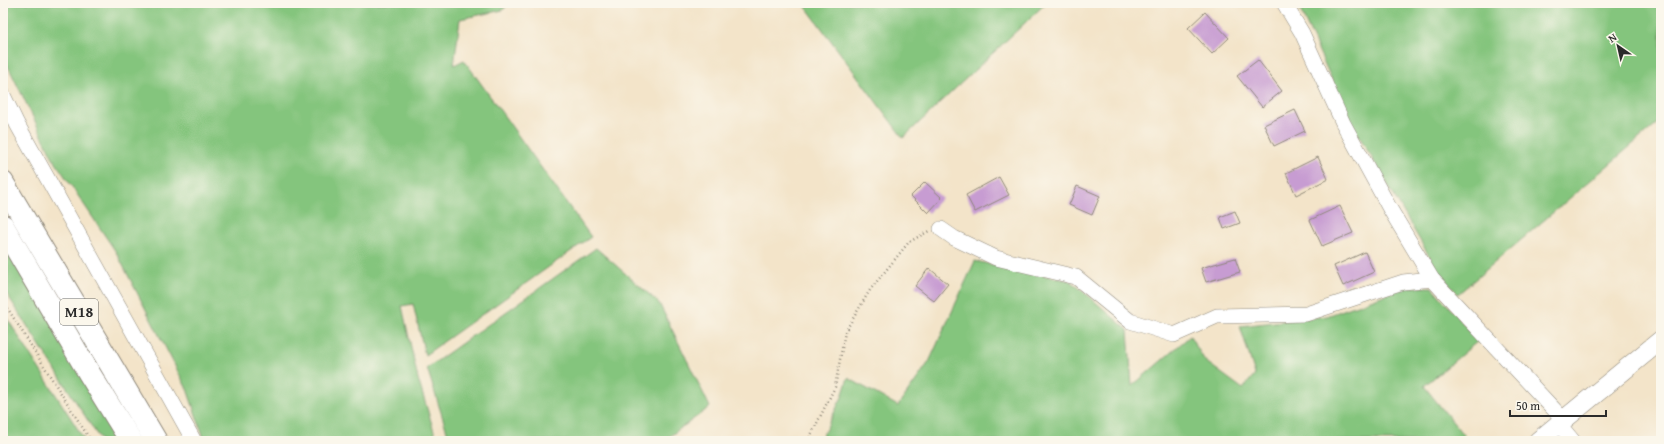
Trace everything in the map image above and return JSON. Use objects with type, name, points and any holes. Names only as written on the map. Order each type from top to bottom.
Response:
[{"type":"highway","name":"M18","points":[[3,183],[156,441]]},
{"type":"highway","name":"M18","points":[[3,226],[89,373],[131,441]]},
{"type":"main road","points":[[1538,441],[1661,340]]},
{"type":"street","points":[[1284,3],[1302,33],[1343,123],[1390,209],[1432,279],[1561,421],[1573,441]]},
{"type":"street","points":[[3,95],[21,131],[194,441]]},
{"type":"street","points":[[941,229],[954,238],[996,258],[1076,278],[1130,321],[1174,336],[1217,316],[1306,314],[1403,282],[1432,279]]},
{"type":"path","points":[[808,441],[835,387],[845,332],[870,290],[909,242],[929,231],[941,229]]},
{"type":"path","points":[[3,301],[91,441]]},
{"type":"green space","points":[[3,3],[509,3],[503,10],[460,19],[454,65],[464,60],[591,237],[425,355],[413,304],[402,306],[418,379],[437,441],[205,441],[187,389],[116,252],[54,160],[3,56]]},
{"type":"green space","points":[[803,3],[1046,3],[903,138]]},
{"type":"green space","points":[[1297,3],[1661,3],[1661,120],[1458,294],[1439,273],[1351,122]]},
{"type":"green space","points":[[3,222],[136,441],[101,441],[3,288]]},
{"type":"green space","points":[[596,248],[659,303],[710,407],[663,441],[450,441],[427,368]]},
{"type":"green space","points":[[975,261],[1071,281],[1128,330],[1132,386],[1190,336],[1205,361],[1243,389],[1255,374],[1240,326],[1327,316],[1406,287],[1432,287],[1478,341],[1424,386],[1468,441],[820,441],[842,397],[848,378],[898,406],[929,362]]},
{"type":"green space","points":[[3,312],[79,431],[85,441],[3,441]]},
{"type":"building","points":[[1205,12],[1229,38],[1212,54],[1188,28]]},
{"type":"building","points":[[1258,60],[1282,91],[1262,107],[1237,76]]},
{"type":"building","points":[[1295,110],[1305,131],[1274,146],[1264,125]]},
{"type":"building","points":[[1318,157],[1328,179],[1296,195],[1286,173]]},
{"type":"building","points":[[999,177],[1009,195],[975,212],[966,195]]},
{"type":"building","points":[[925,182],[942,198],[928,213],[911,196]]},
{"type":"building","points":[[1077,186],[1100,196],[1092,215],[1069,205]]},
{"type":"building","points":[[1340,206],[1353,233],[1322,246],[1310,220]]},
{"type":"building","points":[[1235,211],[1240,223],[1224,229],[1220,217]]},
{"type":"building","points":[[1365,252],[1374,272],[1343,286],[1334,266]]},
{"type":"building","points":[[1235,258],[1240,272],[1206,282],[1201,268]]},
{"type":"building","points":[[929,268],[948,284],[934,301],[915,286]]}]
